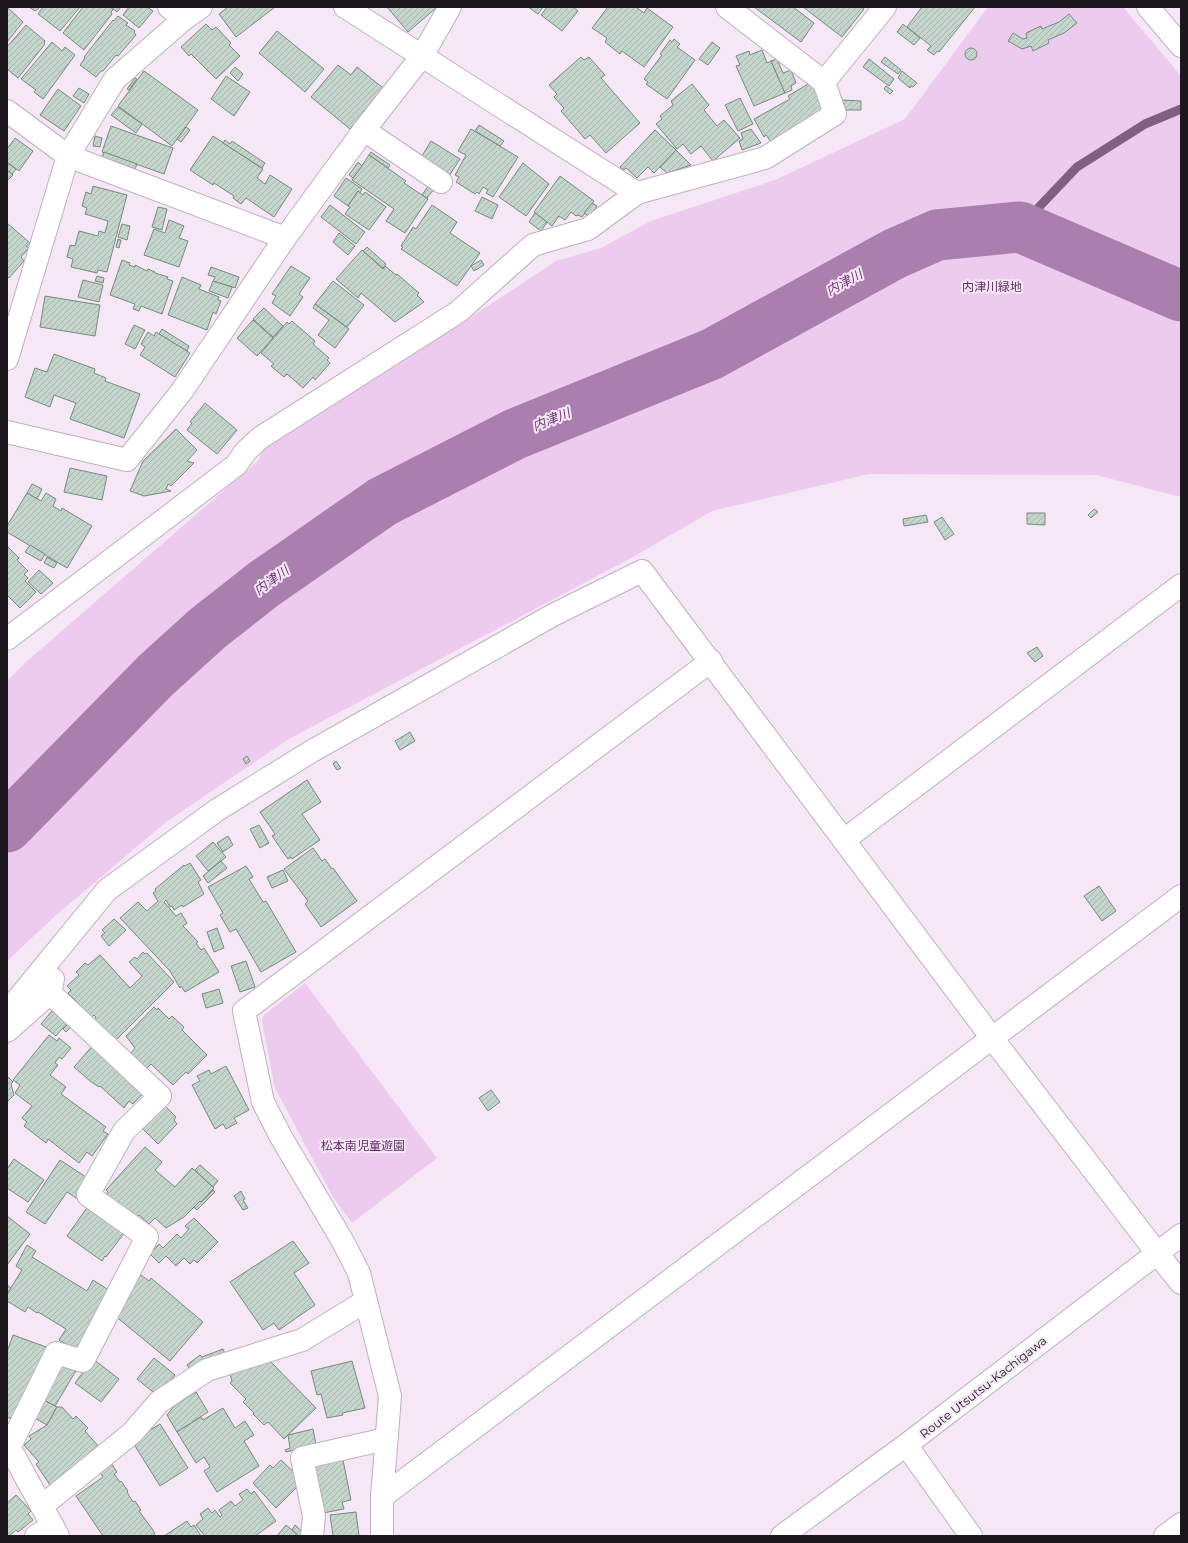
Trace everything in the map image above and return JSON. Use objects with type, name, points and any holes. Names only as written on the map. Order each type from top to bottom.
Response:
[{"type":"street","points":[[345,7],[637,192]]},
{"type":"street","points":[[7,432],[127,460],[182,391],[286,238],[364,130],[422,56],[450,7]]},
{"type":"street","points":[[7,639],[236,465],[246,451],[260,438],[458,312],[533,245],[588,229],[637,192],[765,158],[835,114],[824,82],[726,7]]},
{"type":"street","points":[[824,82],[886,7]]},
{"type":"street","points":[[1150,9],[1181,46]]},
{"type":"street","points":[[7,359],[68,156],[115,79],[184,11]]},
{"type":"street","points":[[7,111],[68,156],[286,238]]},
{"type":"street","points":[[364,130],[441,182]]},
{"type":"street","points":[[7,1012],[107,890],[217,810],[312,751],[553,615],[642,571],[992,1038],[1181,1283]]},
{"type":"street","points":[[844,840],[1181,585]]},
{"type":"street","points":[[382,1536],[382,1497],[390,1396],[359,1273],[342,1240],[281,1137],[263,1102],[244,1011],[711,662]]},
{"type":"street","points":[[382,1497],[1181,896]]},
{"type":"street","points":[[7,1031],[50,993],[58,950]]},
{"type":"street","points":[[49,1533],[42,1506],[8,1445],[56,1353],[82,1361],[147,1237],[88,1195],[124,1131],[160,1096],[50,993]]},
{"type":"street","name":"Route Utsutsu-Kachigawa","points":[[782,1536],[906,1446],[1181,1235]]},
{"type":"street","points":[[42,1506],[132,1433],[159,1402],[207,1370],[302,1340],[366,1301]]},
{"type":"street","points":[[312,1536],[314,1516],[302,1458],[386,1439]]},
{"type":"street","points":[[906,1446],[971,1536]]},
{"type":"street","points":[[1165,1536],[1181,1524]]},
{"type":"green space","name":"内津川緑地","points":[[988,7],[1123,7],[1181,76],[1181,497],[1096,475],[869,474],[712,511],[633,557],[289,739],[166,822],[55,916],[7,961],[7,681],[26,662],[259,460],[264,442],[350,388],[468,319],[556,261],[601,248],[651,221],[775,180],[905,119]]},
{"type":"green space","name":"松本南児童遊園","points":[[305,983],[437,1158],[352,1223],[333,1197],[275,1088],[262,1021],[264,1015]]},
{"type":"building","points":[[7,7],[23,22],[7,42]]},
{"type":"building","points":[[29,7],[40,7],[35,11]]},
{"type":"building","points":[[43,7],[80,7],[60,31],[38,14]]},
{"type":"building","points":[[83,7],[110,7],[113,9],[111,12],[112,14],[84,50],[63,33]]},
{"type":"building","points":[[111,7],[121,7],[117,12]]},
{"type":"building","points":[[129,7],[147,7],[153,11],[139,28],[123,15]]},
{"type":"building","points":[[228,7],[275,7],[236,37],[219,14]]},
{"type":"building","points":[[387,7],[435,7],[436,8],[408,32]]},
{"type":"building","points":[[528,7],[543,7],[538,14]]},
{"type":"building","points":[[547,7],[573,7],[578,11],[562,31],[541,15]]},
{"type":"building","points":[[608,7],[636,7],[644,13],[647,8],[673,27],[644,67],[622,51],[620,54],[605,42],[607,38],[592,28]]},
{"type":"building","points":[[754,7],[793,7],[814,23],[801,42]]},
{"type":"building","points":[[803,7],[862,7],[864,9],[842,37]]},
{"type":"building","points":[[922,7],[975,7],[939,52],[937,51],[934,55],[927,50],[931,46],[907,27]]},
{"type":"building","points":[[1069,14],[1077,23],[1064,33],[1048,40],[1049,43],[1033,51],[1031,46],[1022,49],[1008,41],[1013,33],[1023,39],[1027,38],[1026,33],[1041,26],[1042,29],[1059,22]]},
{"type":"building","points":[[118,16],[128,23],[126,25],[135,31],[134,32],[136,35],[118,56],[116,55],[96,77],[80,65],[85,58],[84,57],[113,20],[114,21]]},
{"type":"building","points":[[206,24],[212,30],[216,27],[231,43],[229,45],[240,56],[216,79],[191,54],[189,56],[181,47]]},
{"type":"building","points":[[903,24],[920,38],[914,45],[897,32]]},
{"type":"building","points":[[26,25],[45,41],[45,44],[18,78],[7,69],[7,47]]},
{"type":"building","points":[[277,31],[324,69],[305,92],[259,53]]},
{"type":"building","points":[[674,39],[680,44],[677,47],[695,60],[667,99],[646,84],[648,82],[644,79],[662,55],[660,54],[670,40],[672,42]]},
{"type":"building","points":[[52,42],[62,51],[65,47],[75,55],[43,99],[34,92],[36,90],[21,79]]},
{"type":"building","points":[[712,42],[720,48],[708,65],[699,59]]},
{"type":"building","points":[[973,48],[976,49],[976,59],[969,60],[966,59],[965,52],[966,49]]},
{"type":"building","points":[[762,50],[767,63],[771,61],[785,93],[754,106],[736,66],[740,65],[736,56],[749,51],[750,55]]},
{"type":"building","points":[[581,57],[584,60],[589,57],[605,75],[601,78],[640,123],[606,153],[590,135],[585,139],[561,111],[564,108],[554,97],[557,94],[549,85]]},
{"type":"building","points":[[885,57],[901,70],[898,74],[881,62]]},
{"type":"building","points":[[777,59],[783,73],[791,70],[796,83],[791,86],[792,90],[785,93],[771,61]]},
{"type":"building","points":[[869,59],[894,79],[889,86],[863,67]]},
{"type":"building","points":[[338,65],[351,75],[357,67],[383,88],[350,129],[311,97]]},
{"type":"building","points":[[235,67],[243,74],[238,81],[230,73]]},
{"type":"building","points":[[144,71],[198,110],[172,146],[118,106]]},
{"type":"building","points":[[902,71],[917,83],[913,87],[911,86],[910,88],[898,78]]},
{"type":"building","points":[[226,76],[250,92],[234,116],[211,99]]},
{"type":"building","points":[[135,78],[137,79],[129,90],[127,89]]},
{"type":"building","points":[[692,84],[709,105],[704,110],[717,126],[724,120],[740,138],[713,161],[701,146],[691,154],[683,144],[677,149],[656,124],[662,119],[660,116],[673,105],[671,101]]},
{"type":"building","points":[[808,84],[816,89],[822,108],[817,117],[771,142],[766,135],[764,137],[754,119],[790,99],[788,96]]},
{"type":"building","points":[[886,86],[893,91],[890,94],[884,89]]},
{"type":"building","points":[[79,88],[89,94],[84,103],[73,96]]},
{"type":"building","points":[[58,89],[81,106],[64,131],[40,115]]},
{"type":"building","points":[[740,98],[753,124],[738,131],[725,105]]},
{"type":"building","points":[[842,100],[861,101],[861,110],[842,110]]},
{"type":"building","points":[[118,107],[142,124],[136,133],[111,115]]},
{"type":"building","points":[[479,125],[504,141],[500,146],[475,131]]},
{"type":"building","points":[[111,126],[173,148],[164,174],[102,152]]},
{"type":"building","points":[[186,127],[190,130],[181,142],[177,139]]},
{"type":"building","points":[[471,129],[518,157],[493,197],[486,193],[488,190],[483,187],[479,194],[477,192],[475,194],[456,182],[459,177],[455,175],[466,155],[458,151]]},
{"type":"building","points":[[751,129],[761,143],[742,150],[739,141],[743,139],[741,133]]},
{"type":"building","points":[[655,130],[676,150],[654,173],[648,167],[637,178],[626,168],[624,170],[620,167]]},
{"type":"building","points":[[95,136],[102,138],[100,147],[93,146]]},
{"type":"building","points":[[213,136],[263,169],[257,178],[265,184],[270,175],[292,189],[274,217],[246,198],[241,204],[233,198],[234,196],[214,183],[213,185],[190,170]]},
{"type":"building","points":[[15,138],[33,151],[19,171],[7,162],[7,149]]},
{"type":"building","points":[[225,140],[230,144],[232,141],[265,163],[262,168],[223,143]]},
{"type":"building","points":[[431,141],[460,159],[447,179],[419,161]]},
{"type":"building","points":[[676,150],[691,165],[667,173],[660,167]]},
{"type":"building","points":[[104,152],[137,164],[135,169],[102,157]]},
{"type":"building","points":[[371,152],[390,165],[388,168],[369,155]]},
{"type":"building","points":[[369,155],[406,181],[404,183],[428,199],[405,233],[386,221],[394,209],[352,180]]},
{"type":"building","points":[[358,162],[362,166],[353,178],[349,175]]},
{"type":"building","points":[[7,163],[16,169],[12,174],[7,170]]},
{"type":"building","points":[[523,163],[549,184],[526,216],[499,197]]},
{"type":"building","points":[[7,170],[13,175],[7,181]]},
{"type":"building","points":[[560,176],[594,201],[582,217],[578,215],[576,216],[571,212],[565,220],[559,216],[552,226],[534,212]]},
{"type":"building","points":[[346,178],[362,189],[360,193],[358,191],[348,206],[334,196]]},
{"type":"building","points":[[429,185],[434,189],[427,198],[422,195]]},
{"type":"building","points":[[93,186],[127,195],[107,272],[98,270],[97,273],[71,267],[73,259],[67,257],[70,245],[75,246],[79,231],[98,236],[99,231],[105,233],[108,221],[85,214],[87,208],[82,206],[86,192],[91,194]]},
{"type":"building","points":[[358,191],[363,195],[365,192],[386,207],[369,230],[345,214],[350,207],[348,206]]},
{"type":"building","points":[[482,197],[498,205],[492,219],[475,211]]},
{"type":"building","points":[[592,203],[597,206],[590,217],[584,213]]},
{"type":"building","points":[[330,205],[365,232],[356,244],[321,217]]},
{"type":"building","points":[[432,205],[457,222],[450,233],[480,253],[457,286],[401,249],[403,247],[401,246],[413,227],[416,229]]},
{"type":"building","points":[[158,207],[167,209],[162,230],[152,227]]},
{"type":"building","points":[[535,213],[547,222],[541,231],[529,222]]},
{"type":"building","points":[[169,220],[184,226],[179,238],[188,241],[179,267],[144,255],[154,229],[165,233]]},
{"type":"building","points":[[7,223],[30,243],[26,246],[29,248],[21,257],[24,261],[9,278],[7,276]]},
{"type":"building","points":[[122,224],[130,226],[127,240],[118,237]]},
{"type":"building","points":[[339,233],[355,246],[348,255],[333,242]]},
{"type":"building","points":[[118,239],[121,240],[119,248],[116,247]]},
{"type":"building","points":[[367,247],[386,264],[383,268],[363,251]]},
{"type":"building","points":[[362,250],[383,269],[385,266],[396,275],[397,274],[419,293],[417,295],[424,302],[395,322],[361,293],[358,298],[336,279]]},
{"type":"building","points":[[122,260],[130,263],[129,265],[135,267],[135,265],[147,271],[148,269],[168,277],[167,279],[173,281],[162,314],[141,306],[139,311],[133,309],[135,304],[110,295]]},
{"type":"building","points":[[481,260],[484,265],[474,271],[471,266]]},
{"type":"building","points":[[291,266],[310,278],[299,294],[303,297],[290,316],[272,303],[276,296],[272,294]]},
{"type":"building","points":[[211,267],[239,277],[235,288],[213,281],[215,277],[208,275]]},
{"type":"building","points":[[97,276],[104,278],[103,283],[95,281]]},
{"type":"building","points":[[182,277],[201,285],[199,289],[219,297],[218,300],[221,301],[216,314],[213,312],[207,330],[168,315]]},
{"type":"building","points":[[83,280],[103,285],[99,302],[78,297]]},
{"type":"building","points":[[213,281],[232,287],[228,298],[209,291]]},
{"type":"building","points":[[333,281],[364,305],[347,327],[315,304]]},
{"type":"building","points":[[45,296],[100,305],[95,336],[40,327]]},
{"type":"building","points":[[315,304],[349,329],[335,348],[318,335],[329,320],[313,308]]},
{"type":"building","points":[[264,308],[283,326],[273,337],[253,319]]},
{"type":"building","points":[[253,320],[273,338],[257,356],[237,338]]},
{"type":"building","points":[[292,321],[315,341],[313,344],[329,358],[327,360],[330,363],[315,380],[313,377],[303,388],[287,374],[284,377],[271,366],[274,364],[261,353],[287,322],[289,324]]},
{"type":"building","points":[[134,325],[145,330],[135,349],[125,344]]},
{"type":"building","points":[[162,329],[189,346],[187,351],[159,334]]},
{"type":"building","points":[[148,332],[154,336],[156,332],[190,353],[175,377],[140,355],[145,347],[141,344]]},
{"type":"building","points":[[54,354],[95,369],[94,373],[106,378],[105,381],[140,394],[124,438],[70,419],[76,403],[54,395],[50,407],[25,397],[35,368],[47,372]]},
{"type":"building","points":[[205,403],[237,430],[217,454],[187,430],[192,423],[190,422]]},
{"type":"building","points":[[176,429],[197,450],[187,461],[194,463],[171,486],[168,484],[166,489],[171,491],[144,496],[130,491],[143,461]]},
{"type":"building","points":[[70,468],[107,476],[102,500],[64,492]]},
{"type":"building","points":[[32,484],[42,489],[37,499],[27,493]]},
{"type":"building","points":[[27,493],[41,501],[46,493],[56,499],[53,506],[61,511],[62,508],[92,526],[67,568],[7,532],[7,526]]},
{"type":"building","points":[[1094,509],[1098,512],[1091,518],[1088,515]]},
{"type":"building","points":[[1027,513],[1045,513],[1045,525],[1027,524]]},
{"type":"building","points":[[926,515],[928,522],[904,526],[903,519]]},
{"type":"building","points":[[942,517],[954,534],[945,540],[934,522]]},
{"type":"building","points":[[30,545],[45,554],[41,561],[25,552]]},
{"type":"building","points":[[7,546],[19,558],[17,560],[28,571],[24,574],[28,578],[25,581],[36,592],[20,608],[7,595]]},
{"type":"building","points":[[47,557],[57,563],[54,568],[44,563]]},
{"type":"building","points":[[39,570],[53,583],[41,594],[28,582]]},
{"type":"building","points":[[1037,647],[1043,656],[1035,662],[1027,653]]},
{"type":"building","points":[[410,732],[415,741],[400,750],[395,741]]},
{"type":"building","points":[[247,756],[250,761],[246,764],[243,759]]},
{"type":"building","points":[[336,761],[341,768],[337,770],[333,764]]},
{"type":"building","points":[[307,780],[321,802],[302,814],[320,840],[292,859],[291,857],[288,859],[272,836],[275,834],[260,812]]},
{"type":"building","points":[[259,825],[269,843],[260,848],[250,829]]},
{"type":"building","points":[[228,836],[233,845],[223,852],[217,843]]},
{"type":"building","points":[[213,842],[226,857],[208,871],[196,856]]},
{"type":"building","points":[[313,848],[322,861],[325,859],[332,869],[333,868],[357,901],[321,927],[305,904],[308,901],[284,869]]},
{"type":"building","points":[[221,861],[227,868],[208,883],[203,876]]},
{"type":"building","points":[[190,863],[201,880],[198,882],[204,894],[183,907],[182,905],[174,910],[172,906],[170,907],[166,900],[164,902],[176,916],[181,913],[187,923],[183,926],[198,942],[196,943],[201,950],[204,948],[219,972],[185,992],[181,986],[180,988],[170,971],[120,918],[138,902],[147,911],[158,901],[153,893],[156,891],[155,889],[184,865],[185,866]]},
{"type":"building","points":[[246,866],[253,877],[249,879],[263,902],[266,901],[296,952],[261,972],[236,929],[230,932],[220,915],[223,913],[208,887]]},
{"type":"building","points":[[283,870],[288,881],[272,888],[267,877]]},
{"type":"building","points":[[1099,886],[1116,911],[1102,921],[1084,896]]},
{"type":"building","points":[[114,919],[126,930],[109,946],[101,936],[105,933],[102,930]]},
{"type":"building","points":[[217,928],[224,948],[214,952],[207,932]]},
{"type":"building","points":[[143,952],[145,954],[147,953],[174,982],[113,1043],[92,1022],[96,1017],[94,1015],[92,1017],[68,993],[71,990],[67,986],[79,975],[76,972],[85,963],[88,965],[100,955],[130,988],[142,976],[129,962],[135,957],[137,959]]},
{"type":"building","points":[[246,961],[255,987],[240,992],[231,966]]},
{"type":"building","points":[[219,989],[223,1003],[206,1008],[202,994]]},
{"type":"building","points":[[154,1007],[157,1010],[158,1008],[169,1019],[172,1016],[184,1027],[182,1030],[207,1055],[188,1074],[186,1072],[173,1085],[151,1064],[144,1071],[129,1055],[135,1048],[126,1036]]},
{"type":"building","points":[[52,1011],[67,1023],[56,1036],[41,1024]]},
{"type":"building","points":[[68,1024],[71,1027],[66,1032],[63,1029]]},
{"type":"building","points":[[49,1035],[57,1041],[59,1038],[71,1048],[62,1059],[59,1057],[55,1063],[58,1065],[50,1075],[66,1087],[61,1094],[106,1127],[103,1131],[108,1134],[92,1156],[87,1152],[79,1163],[48,1139],[46,1143],[24,1126],[27,1122],[22,1118],[32,1106],[15,1093],[20,1085],[13,1080]]},
{"type":"building","points":[[95,1043],[147,1089],[133,1104],[129,1101],[124,1108],[100,1086],[99,1087],[90,1081],[74,1067]]},
{"type":"building","points":[[226,1066],[249,1110],[234,1118],[237,1123],[226,1129],[223,1124],[215,1129],[192,1085],[200,1081],[197,1076],[209,1070],[211,1074]]},
{"type":"building","points":[[7,1076],[13,1082],[11,1084],[14,1095],[7,1102]]},
{"type":"building","points":[[491,1090],[500,1102],[488,1111],[479,1098]]},
{"type":"building","points":[[161,1102],[176,1117],[174,1120],[177,1124],[158,1144],[139,1125]]},
{"type":"building","points":[[145,1147],[162,1162],[155,1170],[175,1187],[192,1168],[214,1188],[184,1217],[166,1228],[155,1218],[149,1224],[139,1215],[135,1221],[102,1199],[108,1192],[106,1190]]},
{"type":"building","points":[[14,1159],[44,1180],[28,1202],[7,1188],[7,1169]]},
{"type":"building","points":[[60,1160],[92,1181],[79,1200],[67,1192],[45,1224],[26,1212]]},
{"type":"building","points":[[200,1165],[218,1181],[213,1187],[195,1170]]},
{"type":"building","points":[[213,1190],[215,1192],[197,1210],[194,1207]]},
{"type":"building","points":[[241,1191],[245,1199],[243,1200],[248,1208],[243,1210],[234,1196]]},
{"type":"building","points":[[89,1205],[125,1232],[102,1261],[67,1236]]},
{"type":"building","points":[[7,1216],[30,1234],[7,1265]]},
{"type":"building","points":[[194,1218],[218,1242],[197,1263],[194,1260],[190,1264],[184,1258],[176,1266],[166,1256],[159,1263],[150,1254],[159,1244],[163,1248],[177,1234],[181,1238],[189,1229],[185,1226]]},
{"type":"building","points":[[293,1241],[309,1263],[294,1273],[315,1305],[279,1330],[274,1323],[263,1330],[230,1282]]},
{"type":"building","points":[[27,1245],[36,1251],[32,1257],[87,1291],[93,1280],[112,1292],[82,1353],[59,1340],[66,1329],[28,1307],[25,1312],[7,1301],[7,1294],[22,1270],[16,1266]]},
{"type":"building","points":[[141,1275],[149,1281],[151,1278],[203,1322],[170,1361],[114,1315],[119,1301]]},
{"type":"building","points":[[7,1285],[11,1288],[7,1294]]},
{"type":"building","points":[[13,1335],[49,1348],[21,1423],[7,1417],[7,1352]]},
{"type":"building","points":[[223,1349],[226,1356],[192,1372],[187,1365],[200,1355],[202,1357]]},
{"type":"building","points":[[154,1358],[175,1375],[158,1396],[137,1379]]},
{"type":"building","points":[[93,1359],[119,1379],[101,1402],[75,1383]]},
{"type":"building","points":[[268,1359],[316,1408],[284,1439],[268,1422],[264,1425],[253,1414],[254,1413],[243,1402],[246,1399],[230,1383],[232,1381],[230,1374]]},
{"type":"building","points":[[60,1360],[77,1369],[55,1406],[42,1399]]},
{"type":"building","points":[[352,1361],[365,1408],[327,1418],[321,1394],[317,1395],[311,1371]]},
{"type":"building","points":[[196,1392],[208,1412],[177,1432],[167,1415],[175,1405]]},
{"type":"building","points":[[42,1399],[57,1407],[47,1425],[33,1417]]},
{"type":"building","points":[[57,1407],[62,1407],[73,1419],[76,1416],[88,1428],[85,1431],[99,1447],[52,1488],[36,1464],[39,1462],[24,1445],[31,1439],[29,1436],[47,1425]]},
{"type":"building","points":[[223,1408],[235,1428],[245,1421],[254,1435],[244,1441],[259,1466],[217,1492],[204,1471],[210,1467],[204,1457],[196,1463],[177,1432],[201,1417],[203,1420]]},
{"type":"building","points":[[160,1424],[188,1468],[160,1486],[132,1441]]},
{"type":"building","points":[[313,1429],[316,1445],[286,1452],[285,1450],[290,1448],[288,1435]]},
{"type":"building","points":[[342,1455],[351,1500],[342,1502],[344,1509],[323,1513],[309,1460]]},
{"type":"building","points":[[281,1460],[303,1481],[276,1508],[253,1483],[270,1465],[273,1468]]},
{"type":"building","points":[[111,1463],[117,1472],[114,1474],[128,1491],[127,1492],[133,1502],[135,1501],[141,1510],[139,1511],[153,1530],[155,1534],[152,1536],[103,1536],[76,1496],[103,1477],[99,1471]]},
{"type":"building","points":[[247,1489],[251,1494],[254,1491],[276,1521],[255,1536],[205,1536],[196,1525],[203,1519],[200,1514],[208,1508],[212,1513],[215,1510],[220,1517],[222,1515],[219,1510],[231,1501],[235,1506],[243,1500],[239,1494]]},
{"type":"building","points":[[16,1495],[31,1511],[28,1514],[33,1520],[18,1532],[16,1530],[7,1536],[7,1503]]},
{"type":"building","points":[[356,1512],[359,1536],[333,1536],[330,1515]]},
{"type":"building","points":[[187,1521],[191,1527],[194,1525],[201,1536],[164,1536]]},
{"type":"building","points":[[286,1525],[292,1530],[299,1536],[277,1536]]},
{"type":"building","points":[[295,1525],[307,1536],[299,1536],[292,1530]]},
{"type":"waterway","points":[[1020,227],[1077,167],[1145,124],[1181,109]]},
{"type":"waterway","name":"内津川","points":[[7,827],[156,675],[208,628],[264,584],[382,502],[515,434],[712,354],[894,254],[937,235],[1020,227],[1181,296]]}]
